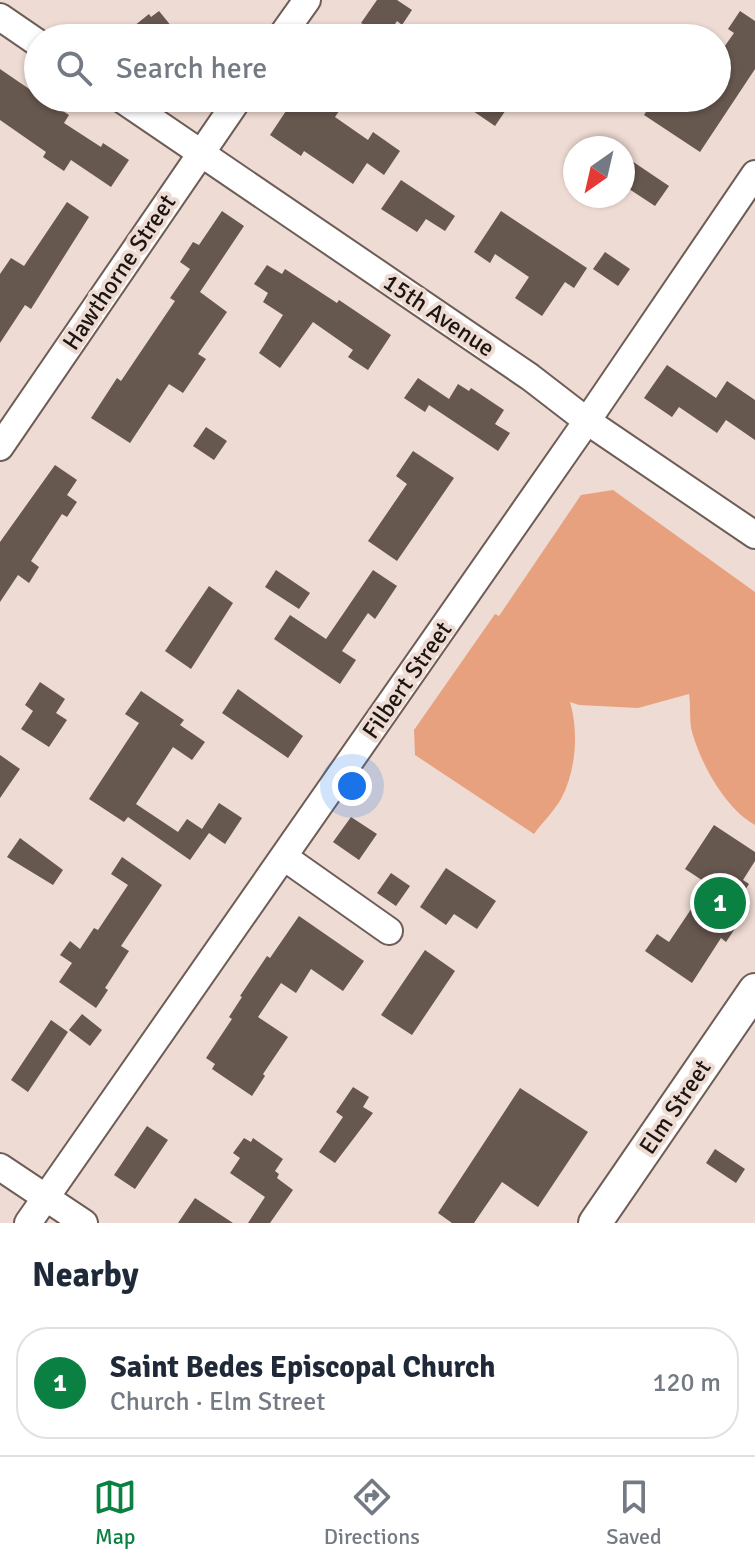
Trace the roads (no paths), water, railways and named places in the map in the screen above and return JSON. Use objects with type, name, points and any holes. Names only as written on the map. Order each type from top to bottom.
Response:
[{"type":"street","points":[[290,24],[307,0]]},
{"type":"street","points":[[0,17],[24,33]]},
{"type":"street","name":"15th Avenue","points":[[141,112],[530,377],[587,421],[755,535]]},
{"type":"street","name":"Hawthorne Street","points":[[0,447],[229,112]]},
{"type":"street","name":"Filbert Street","points":[[28,1223],[587,421],[755,174]]},
{"type":"street","points":[[284,857],[389,931]]},
{"type":"street","name":"Elm Street","points":[[595,1223],[755,990]]},
{"type":"street","points":[[0,1167],[84,1223]]},
{"type":"place","name":"Saint Bedes Episcopal Church","points":[[720,903]]}]
